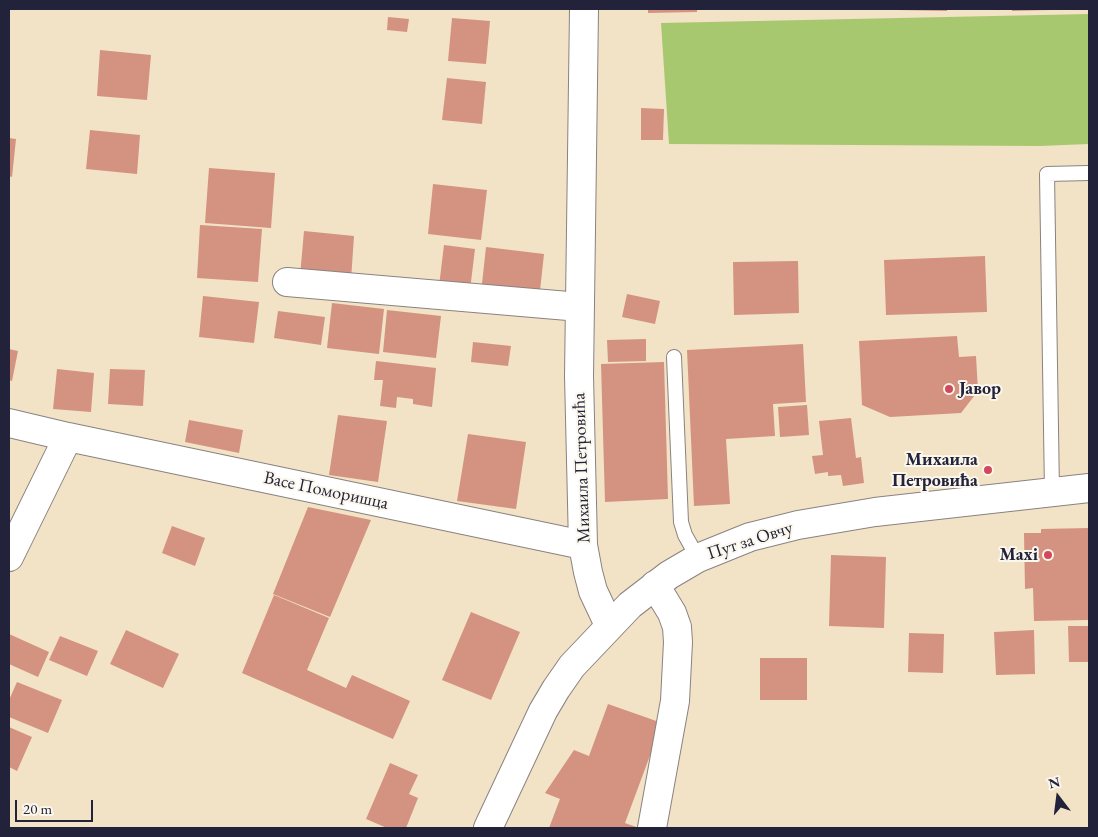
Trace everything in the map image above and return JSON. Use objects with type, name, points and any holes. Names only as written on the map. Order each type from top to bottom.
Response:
[{"type":"street","name":"Михаила Петровића","points":[[584,9],[579,376],[583,545],[593,591],[609,625]]},
{"type":"street","points":[[286,282],[580,307]]},
{"type":"street","name":"Васе Поморишца","points":[[9,423],[583,545]]},
{"type":"street","points":[[9,557],[68,437]]},
{"type":"street","name":"Пут за Овчу","points":[[488,828],[539,719],[572,666],[609,625],[635,600],[698,558],[750,537],[798,525],[875,512],[1089,488]]},
{"type":"street","points":[[652,828],[675,701],[678,642],[677,627],[672,614],[655,585]]},
{"type":"lane","points":[[1052,492],[1047,174],[1089,173]]},
{"type":"lane","points":[[674,357],[681,522],[685,535],[698,558]]},
{"type":"green space","points":[[1089,14],[1089,144],[1040,146],[669,144],[661,23]]},
{"type":"building","points":[[648,9],[697,9],[697,12],[648,13]]},
{"type":"building","points":[[947,9],[947,11],[897,10]]},
{"type":"building","points":[[1012,9],[1050,9],[1050,10],[1012,11]]},
{"type":"building","points":[[388,17],[409,19],[407,32],[387,30]]},
{"type":"building","points":[[452,18],[490,21],[486,64],[448,61]]},
{"type":"building","points":[[100,50],[151,55],[147,100],[97,96]]},
{"type":"building","points":[[447,78],[486,82],[482,124],[442,120]]},
{"type":"building","points":[[641,108],[664,109],[663,140],[641,140]]},
{"type":"building","points":[[90,130],[140,135],[137,174],[86,169]]},
{"type":"building","points":[[9,138],[16,139],[12,177],[9,176]]},
{"type":"building","points":[[209,168],[275,173],[271,228],[205,223]]},
{"type":"building","points":[[433,184],[487,190],[481,240],[428,234]]},
{"type":"building","points":[[200,225],[262,229],[258,282],[197,278]]},
{"type":"building","points":[[304,231],[354,236],[351,280],[300,276]]},
{"type":"building","points":[[444,245],[475,249],[470,290],[439,286]]},
{"type":"building","points":[[486,247],[544,254],[539,300],[481,293]]},
{"type":"building","points":[[985,256],[987,312],[886,315],[884,260]]},
{"type":"building","points":[[798,261],[799,313],[734,315],[733,262]]},
{"type":"building","points":[[627,294],[660,301],[655,324],[622,317]]},
{"type":"building","points":[[203,296],[259,302],[254,343],[199,337]]},
{"type":"building","points":[[332,303],[384,309],[379,354],[327,348]]},
{"type":"building","points":[[387,310],[441,316],[436,358],[383,352]]},
{"type":"building","points":[[278,311],[325,317],[321,345],[274,338]]},
{"type":"building","points":[[957,336],[959,357],[976,356],[978,391],[961,413],[890,417],[862,405],[859,341]]},
{"type":"building","points":[[646,339],[646,361],[608,362],[607,340]]},
{"type":"building","points":[[473,342],[511,346],[508,366],[471,362]]},
{"type":"building","points":[[803,344],[806,402],[773,404],[775,436],[726,439],[730,504],[694,506],[687,350]]},
{"type":"building","points":[[9,349],[18,351],[12,381],[9,380]]},
{"type":"building","points":[[376,361],[436,368],[432,407],[413,404],[413,399],[397,397],[396,408],[380,406],[383,380],[374,380]]},
{"type":"building","points":[[664,362],[668,499],[605,502],[601,364]]},
{"type":"building","points":[[57,369],[94,373],[91,412],[53,409]]},
{"type":"building","points":[[110,369],[145,370],[143,406],[108,404]]},
{"type":"building","points":[[807,405],[809,435],[780,437],[778,407]]},
{"type":"building","points":[[338,415],[387,421],[378,482],[329,475]]},
{"type":"building","points":[[851,418],[856,458],[861,457],[864,483],[843,486],[841,475],[828,476],[828,472],[815,474],[812,456],[823,455],[819,421]]},
{"type":"building","points":[[189,420],[243,430],[239,453],[185,442]]},
{"type":"building","points":[[468,434],[526,442],[516,509],[457,501]]},
{"type":"building","points":[[308,507],[371,520],[330,617],[273,594]]},
{"type":"building","points":[[172,526],[205,538],[195,566],[162,553]]},
{"type":"building","points":[[1089,528],[1089,620],[1034,621],[1033,588],[1025,589],[1024,533],[1041,533],[1041,529]]},
{"type":"building","points":[[831,555],[886,557],[884,628],[829,626]]},
{"type":"building","points":[[274,595],[329,618],[307,670],[346,688],[352,675],[410,701],[393,739],[242,673]]},
{"type":"building","points":[[471,612],[520,632],[491,700],[442,680]]},
{"type":"building","points":[[1068,626],[1089,626],[1089,662],[1069,662]]},
{"type":"building","points":[[126,630],[179,654],[163,688],[110,664]]},
{"type":"building","points":[[1034,630],[1035,674],[996,675],[994,632]]},
{"type":"building","points":[[909,633],[944,634],[943,673],[908,672]]},
{"type":"building","points":[[9,634],[49,652],[38,677],[9,664]]},
{"type":"building","points":[[60,636],[98,651],[87,676],[49,660]]},
{"type":"building","points":[[760,658],[807,658],[807,700],[760,700]]},
{"type":"building","points":[[17,682],[62,700],[48,733],[9,717],[9,700]]},
{"type":"building","points":[[608,704],[662,723],[625,823],[639,828],[549,828],[560,799],[545,793],[574,750],[589,756]]},
{"type":"building","points":[[9,727],[32,737],[17,771],[9,767]]},
{"type":"building","points":[[390,763],[418,775],[409,794],[418,798],[406,828],[387,828],[366,819]]},
{"type":"place","name":"Јавор","points":[[949,389]]},
{"type":"place","name":"Михаила Петровића","points":[[988,470]]},
{"type":"place","name":"Maxi","points":[[1048,555]]}]
